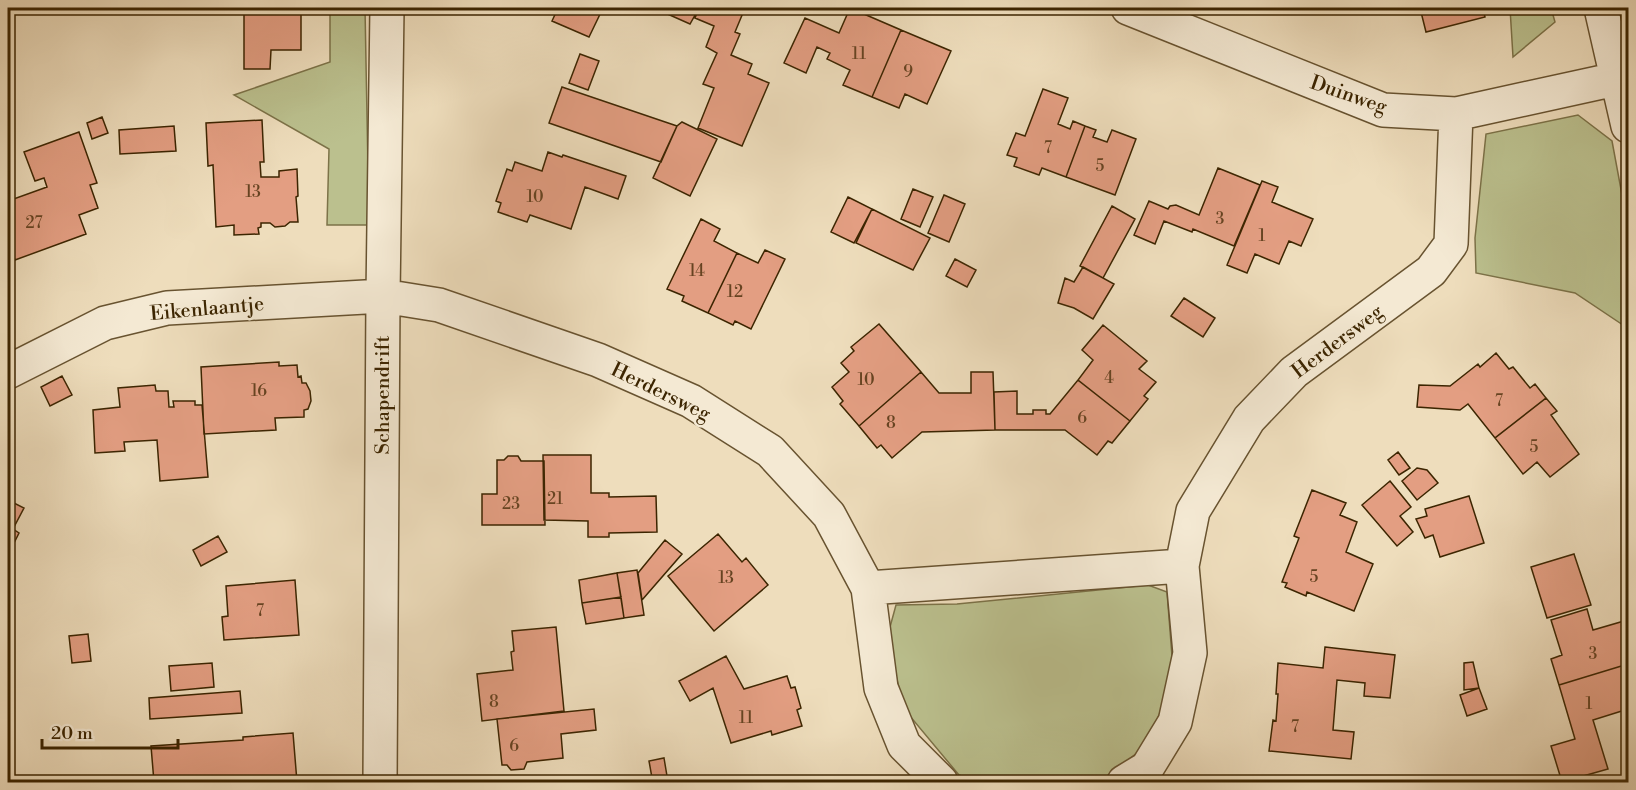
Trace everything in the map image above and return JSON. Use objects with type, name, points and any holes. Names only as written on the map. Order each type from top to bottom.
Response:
[{"type":"street","name":"Schapendrift","points":[[380,783],[382,296],[387,8]]},
{"type":"street","name":"Duinweg","points":[[1128,8],[1383,110],[1456,114],[1616,78]]},
{"type":"street","points":[[1601,8],[1629,126]]},
{"type":"street","name":"Herdersweg","points":[[1124,783],[1147,768],[1175,722],[1190,653],[1182,566],[1193,511],[1249,419],[1294,372],[1431,271],[1451,244],[1456,114]]},
{"type":"street","name":"Eikenlaantje","points":[[8,372],[105,323],[167,308],[382,296]]},
{"type":"street","name":"Herdersweg","points":[[382,296],[439,305],[598,360],[691,401],[770,451],[829,515],[868,588],[881,688],[904,745],[941,783]]},
{"type":"street","points":[[868,588],[1182,566]]},
{"type":"green space","points":[[330,8],[365,8],[369,225],[327,225],[329,149],[234,95],[330,62]]},
{"type":"green space","points":[[1510,8],[1551,8],[1555,22],[1513,57]]},
{"type":"green space","points":[[1578,115],[1612,141],[1628,227],[1628,324],[1623,325],[1575,293],[1476,273],[1475,238],[1486,134]]},
{"type":"green space","points":[[1148,585],[1167,592],[1173,669],[1167,698],[1144,747],[1108,777],[1094,782],[979,782],[959,775],[904,709],[887,638],[896,605],[957,604]]},
{"type":"building","points":[[244,8],[301,8],[301,50],[271,50],[270,69],[244,69]]},
{"type":"building","points":[[558,8],[603,8],[589,37],[552,21]]},
{"type":"building","points":[[654,8],[699,8],[690,24]]},
{"type":"building","points":[[699,8],[745,8],[735,32],[740,34],[731,55],[752,64],[748,74],[769,83],[742,146],[698,128],[714,88],[703,84],[717,53],[706,47],[714,26],[695,18]]},
{"type":"building","points":[[850,8],[901,30],[872,97],[843,85],[850,70],[827,59],[830,53],[817,47],[806,73],[784,63],[805,18],[839,33]]},
{"type":"building","points":[[1420,8],[1483,8],[1485,17],[1426,32]]},
{"type":"building","points":[[901,30],[951,51],[927,104],[905,94],[899,108],[872,97]]},
{"type":"building","points":[[580,54],[599,61],[588,90],[569,83]]},
{"type":"building","points":[[562,87],[677,126],[661,162],[549,123]]},
{"type":"building","points":[[1043,89],[1068,98],[1058,124],[1070,129],[1073,121],[1085,126],[1066,177],[1042,168],[1039,175],[1014,166],[1017,158],[1007,155],[1016,133],[1025,136]]},
{"type":"building","points":[[102,117],[108,133],[92,139],[87,123]]},
{"type":"building","points":[[262,120],[264,162],[260,162],[261,177],[279,177],[279,171],[297,169],[298,222],[275,227],[270,223],[261,223],[261,227],[258,228],[259,234],[234,235],[234,225],[216,227],[213,165],[208,166],[206,123]]},
{"type":"building","points":[[682,122],[717,139],[690,196],[653,178],[677,126]]},
{"type":"building","points":[[174,126],[176,151],[120,154],[119,130]]},
{"type":"building","points":[[1085,126],[1096,130],[1093,137],[1107,142],[1112,130],[1136,139],[1115,195],[1066,177]]},
{"type":"building","points":[[79,132],[97,183],[90,185],[98,208],[79,215],[86,234],[15,260],[8,239],[8,201],[47,187],[44,178],[35,181],[24,152]]},
{"type":"building","points":[[548,152],[626,176],[618,199],[585,187],[571,229],[530,215],[527,222],[498,212],[501,203],[496,201],[507,169],[512,171],[515,162],[542,171]]},
{"type":"building","points":[[1218,168],[1260,185],[1234,246],[1193,229],[1192,232],[1164,221],[1155,244],[1134,235],[1149,201],[1168,209],[1176,205],[1199,215]]},
{"type":"building","points":[[1262,181],[1278,187],[1272,202],[1313,219],[1301,246],[1289,241],[1279,264],[1255,254],[1247,273],[1227,265]]},
{"type":"building","points":[[913,189],[933,197],[920,227],[901,219]]},
{"type":"building","points":[[944,195],[965,204],[949,242],[928,233]]},
{"type":"building","points":[[848,197],[872,209],[854,243],[831,232]]},
{"type":"building","points":[[1112,206],[1135,219],[1103,278],[1080,266]]},
{"type":"building","points":[[872,209],[930,238],[913,270],[856,243]]},
{"type":"building","points":[[701,219],[720,229],[714,241],[737,253],[708,313],[682,301],[684,296],[667,289]]},
{"type":"building","points":[[765,250],[785,259],[751,329],[735,321],[733,325],[708,313],[737,253],[758,263]]},
{"type":"building","points":[[955,259],[976,270],[967,287],[946,276]]},
{"type":"building","points":[[1083,267],[1114,284],[1093,319],[1074,308],[1058,303],[1065,278],[1074,282]]},
{"type":"building","points":[[1184,298],[1215,318],[1203,337],[1171,316]]},
{"type":"building","points":[[879,324],[921,372],[859,426],[840,404],[843,401],[832,387],[849,372],[841,363],[854,351],[851,347]]},
{"type":"building","points":[[1103,325],[1147,361],[1139,369],[1156,382],[1144,396],[1148,399],[1130,421],[1078,380],[1093,360],[1082,350]]},
{"type":"building","points":[[1496,353],[1509,369],[1513,367],[1530,388],[1535,384],[1546,398],[1495,438],[1468,404],[1460,410],[1417,407],[1419,385],[1450,386],[1478,364],[1480,367]]},
{"type":"building","points":[[279,362],[279,366],[297,365],[298,377],[301,376],[302,383],[306,383],[310,391],[311,401],[308,409],[304,410],[304,417],[275,418],[276,430],[204,434],[201,367]]},
{"type":"building","points":[[921,372],[939,393],[971,393],[971,372],[993,372],[995,430],[922,432],[892,458],[881,445],[877,448],[859,426]]},
{"type":"building","points":[[62,376],[72,395],[50,406],[41,387]]},
{"type":"building","points":[[1078,380],[1130,421],[1112,443],[1108,441],[1097,455],[1065,430],[995,430],[994,392],[1017,391],[1017,414],[1033,414],[1033,410],[1046,410],[1046,414],[1050,414]]},
{"type":"building","points":[[155,385],[156,391],[168,391],[169,407],[174,407],[173,401],[195,401],[195,405],[202,405],[208,477],[160,481],[157,440],[124,442],[125,451],[95,453],[93,410],[120,407],[118,388]]},
{"type":"building","points":[[1546,398],[1557,411],[1551,415],[1579,454],[1550,477],[1537,462],[1523,474],[1495,438]]},
{"type":"building","points":[[1398,452],[1410,468],[1399,475],[1388,460]]},
{"type":"building","points":[[543,455],[591,455],[591,493],[609,493],[609,497],[656,496],[657,532],[609,533],[609,537],[588,537],[588,521],[544,520]]},
{"type":"building","points":[[508,456],[518,456],[521,461],[544,461],[545,525],[482,525],[482,494],[497,494],[497,460],[504,460]]},
{"type":"building","points":[[1417,468],[1427,470],[1438,483],[1417,500],[1402,481]]},
{"type":"building","points":[[1390,481],[1411,507],[1400,516],[1413,532],[1397,546],[1362,505]]},
{"type":"building","points":[[1312,490],[1346,503],[1340,515],[1357,522],[1346,552],[1373,564],[1354,611],[1307,592],[1306,596],[1285,587],[1287,583],[1282,582],[1299,538],[1294,536]]},
{"type":"building","points":[[1469,496],[1484,543],[1440,557],[1433,535],[1425,538],[1416,519],[1427,516],[1425,509]]},
{"type":"building","points":[[8,500],[24,508],[13,529],[19,533],[9,553],[8,552]]},
{"type":"building","points":[[718,534],[742,562],[746,558],[768,585],[714,631],[668,576]]},
{"type":"building","points":[[218,536],[227,552],[201,566],[193,550]]},
{"type":"building","points":[[665,540],[682,554],[642,600],[638,573]]},
{"type":"building","points":[[1574,554],[1591,605],[1547,618],[1531,567]]},
{"type":"building","points":[[637,570],[644,615],[624,618],[617,573]]},
{"type":"building","points":[[617,573],[621,597],[582,603],[579,580]]},
{"type":"building","points":[[295,580],[299,635],[224,640],[222,617],[228,616],[226,586]]},
{"type":"building","points":[[621,597],[624,618],[586,624],[582,603]]},
{"type":"building","points":[[1587,609],[1593,630],[1624,621],[1628,636],[1628,664],[1559,685],[1551,659],[1562,655],[1551,620]]},
{"type":"building","points":[[556,627],[564,711],[482,721],[477,674],[513,670],[512,631]]},
{"type":"building","points":[[88,634],[91,661],[72,663],[69,636]]},
{"type":"building","points":[[1325,647],[1395,655],[1390,698],[1364,696],[1365,683],[1337,680],[1333,730],[1354,732],[1351,759],[1269,751],[1273,720],[1276,721],[1278,663],[1323,668]]},
{"type":"building","points":[[726,656],[744,689],[787,676],[791,688],[795,687],[801,708],[797,710],[802,726],[772,735],[771,731],[731,743],[713,688],[690,701],[679,681]]},
{"type":"building","points":[[1473,662],[1479,688],[1464,690],[1464,663]]},
{"type":"building","points":[[212,663],[214,687],[171,691],[169,666]]},
{"type":"building","points":[[1628,664],[1628,721],[1625,710],[1593,720],[1608,769],[1562,782],[1551,746],[1575,739],[1559,685]]},
{"type":"building","points":[[1479,688],[1487,709],[1467,716],[1460,695]]},
{"type":"building","points":[[240,691],[242,713],[150,719],[149,698]]},
{"type":"building","points":[[594,709],[596,730],[561,734],[563,758],[527,762],[524,769],[511,770],[507,765],[502,765],[497,719]]},
{"type":"building","points":[[293,733],[297,782],[154,782],[151,746],[243,740],[243,737]]},
{"type":"building","points":[[664,758],[667,776],[652,778],[649,761]]}]
